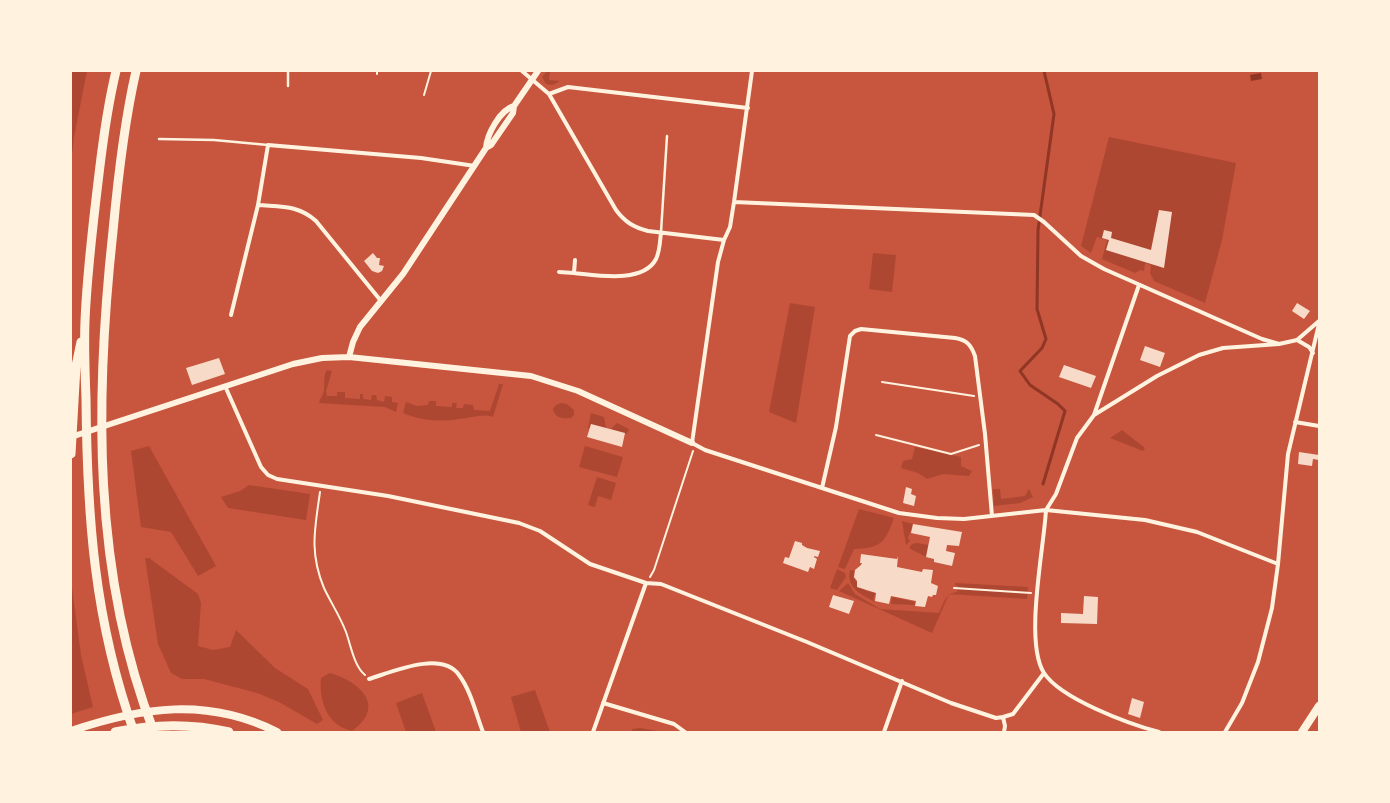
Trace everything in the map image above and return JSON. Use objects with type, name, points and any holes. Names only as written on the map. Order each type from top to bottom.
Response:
[{"type":"highway","points":[[116,71],[102,152],[90,239],[85,323],[86,454],[92,550],[104,630],[121,695],[134,732]]},
{"type":"highway","points":[[136,71],[120,166],[108,274],[102,413],[108,537],[120,621],[138,692],[154,732]]},
{"type":"highway","points":[[71,454],[76,366],[85,323]]},
{"type":"highway","points":[[115,732],[136,727],[171,725],[213,728],[229,732]]},
{"type":"main road","points":[[1302,732],[1319,706]]},
{"type":"main road","points":[[71,731],[133,713],[168,708],[210,711],[236,715],[258,722],[277,732]]},
{"type":"street","points":[[522,71],[549,94],[616,210],[625,221],[637,228],[724,240]]},
{"type":"street","points":[[349,357],[356,335],[410,264],[476,166],[486,148],[487,140],[491,132],[507,108],[514,106],[538,71]]},
{"type":"street","points":[[692,443],[718,262],[724,240],[730,227],[748,108],[752,71]]},
{"type":"street","points":[[549,94],[568,87],[748,108]]},
{"type":"street","points":[[231,315],[258,205],[268,145],[421,158],[476,166]]},
{"type":"street","points":[[734,202],[1034,215],[1044,222],[1081,256],[1139,285],[1262,339],[1279,344]]},
{"type":"street","points":[[258,205],[298,210],[308,214],[316,221],[381,301]]},
{"type":"street","points":[[558,272],[617,277],[632,274],[646,268],[656,260],[660,232]]},
{"type":"street","points":[[574,273],[576,260]]},
{"type":"street","points":[[1139,285],[1094,415],[1077,438],[1056,494],[1046,510],[1036,631],[1039,660],[1044,673],[1067,692],[1099,711],[1159,732]]},
{"type":"street","points":[[1094,415],[1157,376],[1199,355],[1238,345],[1279,344],[1297,340],[1319,321]]},
{"type":"street","points":[[1225,732],[1242,703],[1258,662],[1272,608],[1278,564],[1288,454],[1319,324]]},
{"type":"street","points":[[822,488],[836,427],[850,336],[854,331],[860,329],[966,340],[975,356],[981,397],[992,516]]},
{"type":"street","points":[[1297,340],[1309,347],[1313,353]]},
{"type":"street","points":[[71,437],[293,364],[322,358],[349,357],[531,376],[578,391],[692,443],[704,450],[899,513],[937,518],[964,519],[1046,510],[1145,520],[1174,525],[1197,532],[1278,564]]},
{"type":"street","points":[[225,386],[261,467],[268,475],[277,479],[396,498],[519,523],[540,531],[590,564],[646,583],[661,584],[902,681],[951,703],[986,715],[1003,718],[1013,714],[1044,673]]},
{"type":"street","points":[[1295,422],[1319,426]]},
{"type":"street","points":[[593,732],[646,583]]},
{"type":"street","points":[[369,679],[417,665],[431,663],[454,670],[465,685],[483,732]]},
{"type":"street","points":[[884,732],[902,681]]},
{"type":"street","points":[[603,703],[674,724],[685,732]]},
{"type":"street","points":[[1003,718],[1005,726],[1004,732]]},
{"type":"lane","points":[[288,71],[288,86]]},
{"type":"lane","points":[[660,232],[667,136]]},
{"type":"lane","points":[[159,139],[214,140],[268,145]]},
{"type":"path","points":[[424,95],[431,71]]},
{"type":"path","points":[[882,382],[981,397]]},
{"type":"path","points":[[876,435],[951,454],[971,447]]},
{"type":"path","points":[[646,583],[654,570],[693,454],[692,443]]},
{"type":"path","points":[[320,492],[314,531],[315,556],[324,587],[345,629],[359,670],[369,679]]},
{"type":"path","points":[[954,588],[1038,593]]},
{"type":"shaded area","points":[[71,71],[87,71],[74,137],[71,164]]},
{"type":"shaded area","points":[[547,71],[550,71],[549,80],[560,81],[553,85],[546,84],[542,77]]},
{"type":"shaded area","points":[[1261,73],[1262,79],[1251,81],[1250,75]]},
{"type":"shaded area","points":[[1109,137],[1236,163],[1222,240],[1205,303],[1154,281],[1150,273],[1151,265],[1145,263],[1144,271],[1140,270],[1135,273],[1102,259],[1107,240],[1097,237],[1091,253],[1081,246]]},
{"type":"shaded area","points":[[873,253],[896,255],[892,292],[869,289]]},
{"type":"shaded area","points":[[790,303],[815,307],[796,423],[769,412]]},
{"type":"shaded area","points":[[327,370],[332,371],[326,391],[327,396],[337,396],[337,392],[345,392],[345,398],[360,399],[360,394],[363,394],[363,399],[371,400],[372,395],[376,395],[377,400],[384,402],[385,396],[392,397],[392,402],[398,403],[396,412],[385,407],[319,403],[324,392]]},
{"type":"shaded area","points":[[499,384],[503,384],[493,417],[481,416],[438,421],[417,418],[403,413],[406,402],[417,406],[428,405],[429,401],[436,401],[436,406],[452,407],[452,403],[457,403],[456,408],[463,408],[464,404],[473,405],[474,410],[490,411]]},
{"type":"shaded area","points":[[561,403],[567,404],[574,410],[574,415],[571,418],[562,418],[555,414],[553,409],[556,405]]},
{"type":"shaded area","points":[[591,413],[604,417],[606,428],[591,424],[589,429],[588,428]]},
{"type":"shaded area","points":[[617,423],[629,429],[627,434],[611,429]]},
{"type":"shaded area","points":[[1122,430],[1145,448],[1143,451],[1110,438]]},
{"type":"shaded area","points":[[149,446],[216,566],[198,576],[171,532],[141,527],[131,451]]},
{"type":"shaded area","points":[[585,446],[623,457],[617,477],[579,467]]},
{"type":"shaded area","points":[[915,447],[961,457],[961,466],[972,471],[969,476],[943,474],[927,479],[918,473],[901,468],[903,461],[912,459]]},
{"type":"shaded area","points":[[597,477],[616,483],[611,500],[598,496],[595,507],[588,505]]},
{"type":"shaded area","points":[[249,485],[310,494],[306,520],[228,508],[221,497],[240,491]]},
{"type":"shaded area","points":[[993,489],[1000,489],[1001,499],[1025,496],[1029,489],[1033,497],[1020,503],[994,506]]},
{"type":"shaded area","points":[[859,509],[894,518],[885,539],[870,547],[854,549],[845,569],[838,567]]},
{"type":"shaded area","points":[[902,521],[913,524],[908,538],[910,541],[906,545]]},
{"type":"shaded area","points":[[917,543],[928,545],[926,557],[909,548],[912,544]]},
{"type":"shaded area","points":[[145,558],[149,558],[198,594],[201,603],[198,646],[213,650],[230,647],[236,630],[275,668],[308,689],[323,720],[317,724],[279,702],[257,693],[204,679],[182,679],[171,673],[158,644]]},
{"type":"shaded area","points":[[837,569],[845,573],[846,577],[837,590],[830,588]]},
{"type":"shaded area","points":[[850,570],[855,571],[853,577],[866,591],[876,593],[873,599],[875,602],[860,594],[856,590],[850,582]]},
{"type":"shaded area","points":[[71,580],[81,655],[93,707],[71,714]]},
{"type":"shaded area","points":[[848,583],[855,594],[880,609],[939,613],[945,599],[948,596],[932,633],[839,591]]},
{"type":"shaded area","points":[[955,583],[1028,587],[1027,599],[951,594],[957,592],[958,586],[955,585]]},
{"type":"shaded area","points":[[892,597],[915,602],[915,605],[891,604]]},
{"type":"shaded area","points":[[330,673],[351,682],[365,696],[368,704],[368,713],[362,722],[352,731],[336,724],[326,711],[323,704],[321,696],[321,678]]},
{"type":"shaded area","points":[[535,690],[550,732],[521,732],[511,697]]},
{"type":"shaded area","points":[[422,693],[436,732],[406,732],[396,703]]},
{"type":"shaded area","points":[[640,728],[660,732],[633,732],[632,729]]},
{"type":"building","points":[[1159,210],[1172,212],[1164,268],[1106,250],[1109,240],[1102,238],[1104,230],[1112,232],[1111,238],[1151,250]]},
{"type":"building","points":[[373,253],[377,258],[380,258],[379,265],[384,266],[382,271],[378,273],[372,271],[364,261]]},
{"type":"building","points":[[1297,303],[1310,311],[1304,319],[1292,311]]},
{"type":"building","points":[[1145,346],[1165,353],[1160,367],[1140,360]]},
{"type":"building","points":[[219,358],[225,374],[192,385],[186,368]]},
{"type":"building","points":[[1064,365],[1096,376],[1091,388],[1059,377]]},
{"type":"building","points":[[591,424],[625,433],[622,447],[587,437]]},
{"type":"building","points":[[1299,452],[1319,455],[1319,460],[1313,459],[1312,466],[1298,464]]},
{"type":"building","points":[[906,487],[912,489],[911,494],[916,496],[914,506],[903,503]]},
{"type":"building","points":[[913,524],[962,532],[959,546],[947,545],[946,551],[955,553],[952,566],[934,562],[934,559],[926,557],[930,537],[911,533]]},
{"type":"building","points":[[795,541],[802,543],[802,545],[807,548],[820,551],[818,557],[814,556],[817,559],[814,569],[810,567],[808,572],[783,563],[785,557],[789,558]]},
{"type":"building","points":[[861,554],[897,559],[898,556],[897,567],[922,572],[923,569],[933,570],[931,583],[938,586],[936,595],[933,595],[932,597],[928,596],[925,607],[915,606],[916,601],[891,596],[889,604],[875,601],[876,593],[857,587],[857,581],[854,577],[855,570],[862,563],[860,563]]},
{"type":"building","points":[[833,595],[854,601],[849,614],[829,607]]},
{"type":"building","points":[[1084,596],[1098,597],[1097,624],[1061,623],[1061,613],[1083,614]]},
{"type":"building","points":[[1132,698],[1144,702],[1140,718],[1128,714]]},
{"type":"waterway","points":[[1043,484],[1065,411],[1058,404],[1030,385],[1020,371],[1042,348],[1046,339],[1037,309],[1038,230],[1054,114],[1044,71]]}]
